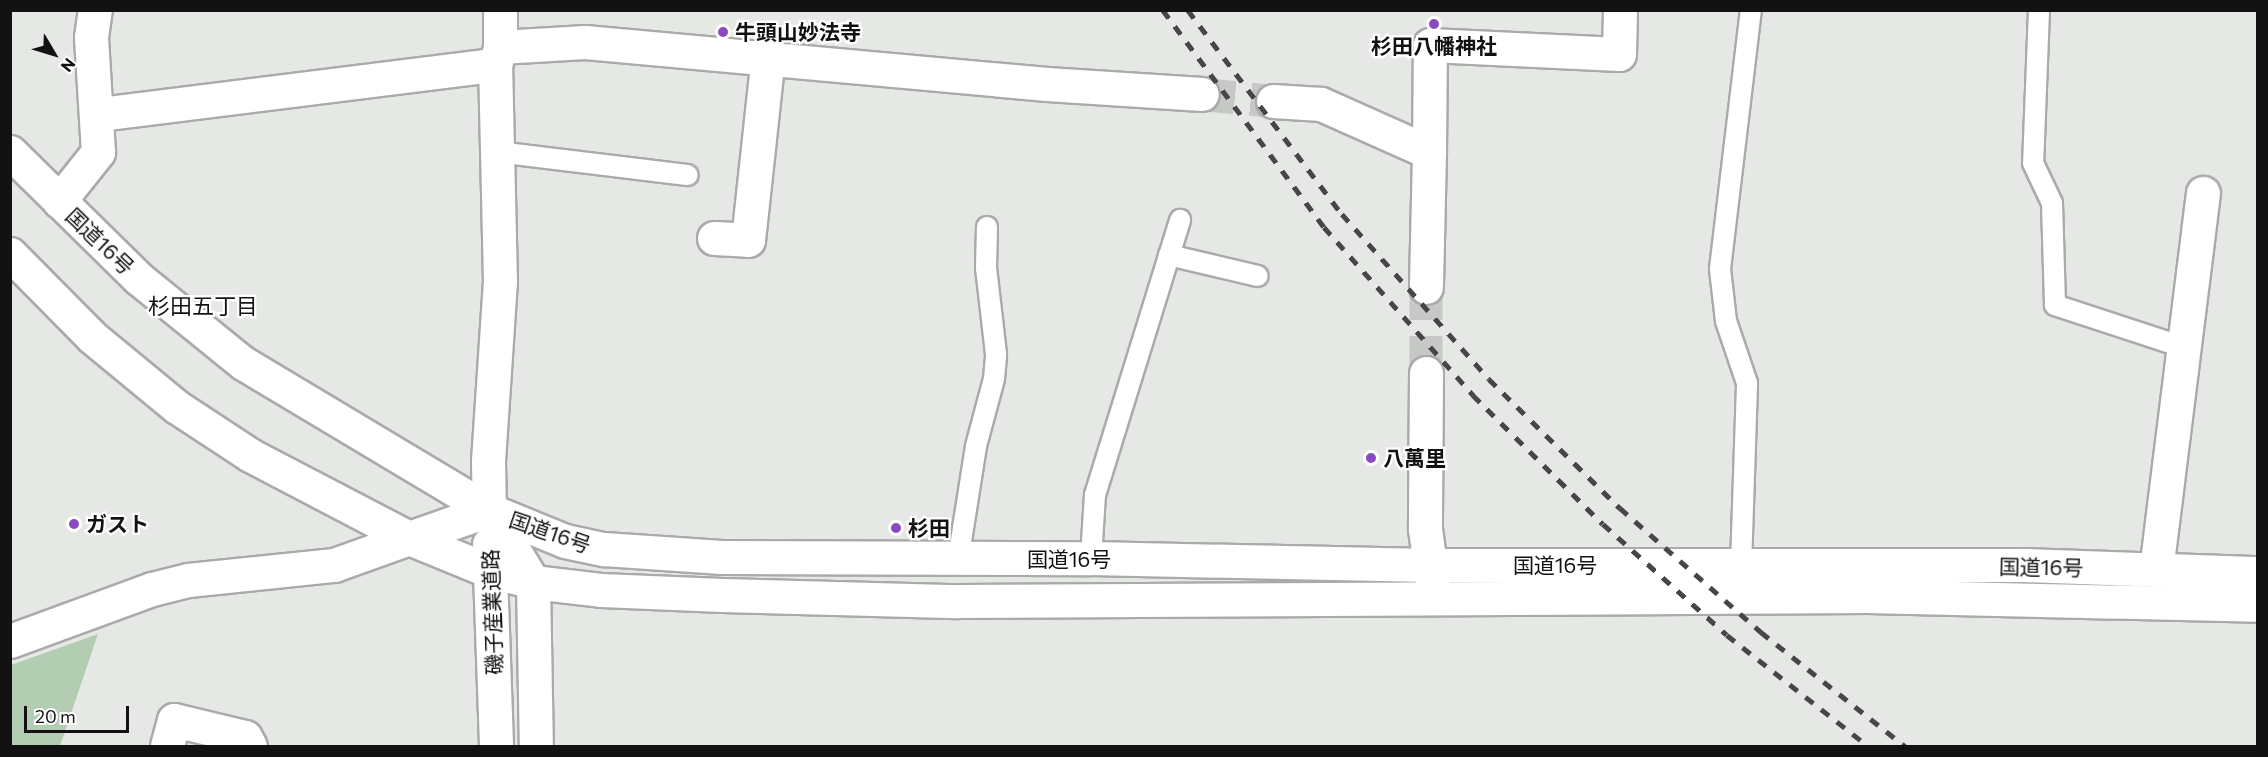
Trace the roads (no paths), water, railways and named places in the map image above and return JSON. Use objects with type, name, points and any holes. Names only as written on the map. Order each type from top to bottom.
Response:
[{"type":"main road","points":[[59,201],[98,152],[99,114],[91,37],[95,10]]},
{"type":"main road","points":[[10,641],[152,589],[188,580],[334,565],[489,510],[488,461],[500,282],[497,56],[500,10]]},
{"type":"main road","points":[[1426,287],[1430,45],[1619,54],[1620,10]]},
{"type":"main road","points":[[99,114],[585,42],[1047,84],[1202,94]]},
{"type":"main road","points":[[714,238],[748,240],[768,57]]},
{"type":"main road","points":[[1273,100],[1321,104],[1430,152]]},
{"type":"main road","name":"国道16号","points":[[10,152],[138,278],[243,363],[489,510],[565,541],[604,549],[722,557],[958,560],[1091,558],[1431,580],[2258,605]]},
{"type":"main road","points":[[2156,570],[2203,193]]},
{"type":"main road","name":"国道16号","points":[[10,254],[92,337],[177,407],[259,460],[409,538],[490,571],[533,582],[601,590],[711,595],[958,601],[1741,566],[2026,565],[2258,573]]},
{"type":"main road","points":[[1426,373],[1431,580]]},
{"type":"main road","name":"磯子産業道路","points":[[489,510],[496,747]]},
{"type":"main road","name":"磯子産業道路","points":[[489,510],[533,582],[536,747]]},
{"type":"main road","points":[[167,747],[174,720],[245,737],[250,747]]},
{"type":"lane","points":[[1741,566],[1747,383],[1726,321],[1720,269],[1751,10]]},
{"type":"lane","points":[[2039,10],[2033,163],[2052,202],[2055,305],[2183,347]]},
{"type":"lane","points":[[497,152],[688,175]]},
{"type":"lane","points":[[1091,558],[1095,495],[1180,220]]},
{"type":"lane","points":[[958,560],[976,446],[994,379],[996,354],[986,268],[987,227]]},
{"type":"lane","points":[[1170,255],[1258,276]]},
{"type":"tunnel","points":[[1202,94],[1273,101]]},
{"type":"tunnel","points":[[1426,287],[1426,373]]},
{"type":"railway","points":[[1163,10],[1324,227],[1473,395],[1603,524],[1727,635],[1868,746]]},
{"type":"railway","points":[[1188,10],[1342,214],[1489,379],[1620,508],[1761,632],[1905,746]]},
{"type":"place","name":"杉田八幡神社","points":[[1434,24]]},
{"type":"place","name":"牛頭山妙法寺","points":[[723,32]]},
{"type":"place","name":"八萬里","points":[[1371,458]]},
{"type":"place","name":"ガスト","points":[[74,524]]},
{"type":"place","name":"杉田","points":[[896,528]]},
{"type":"district","name":"杉田五丁目","points":[[203,306]]}]
